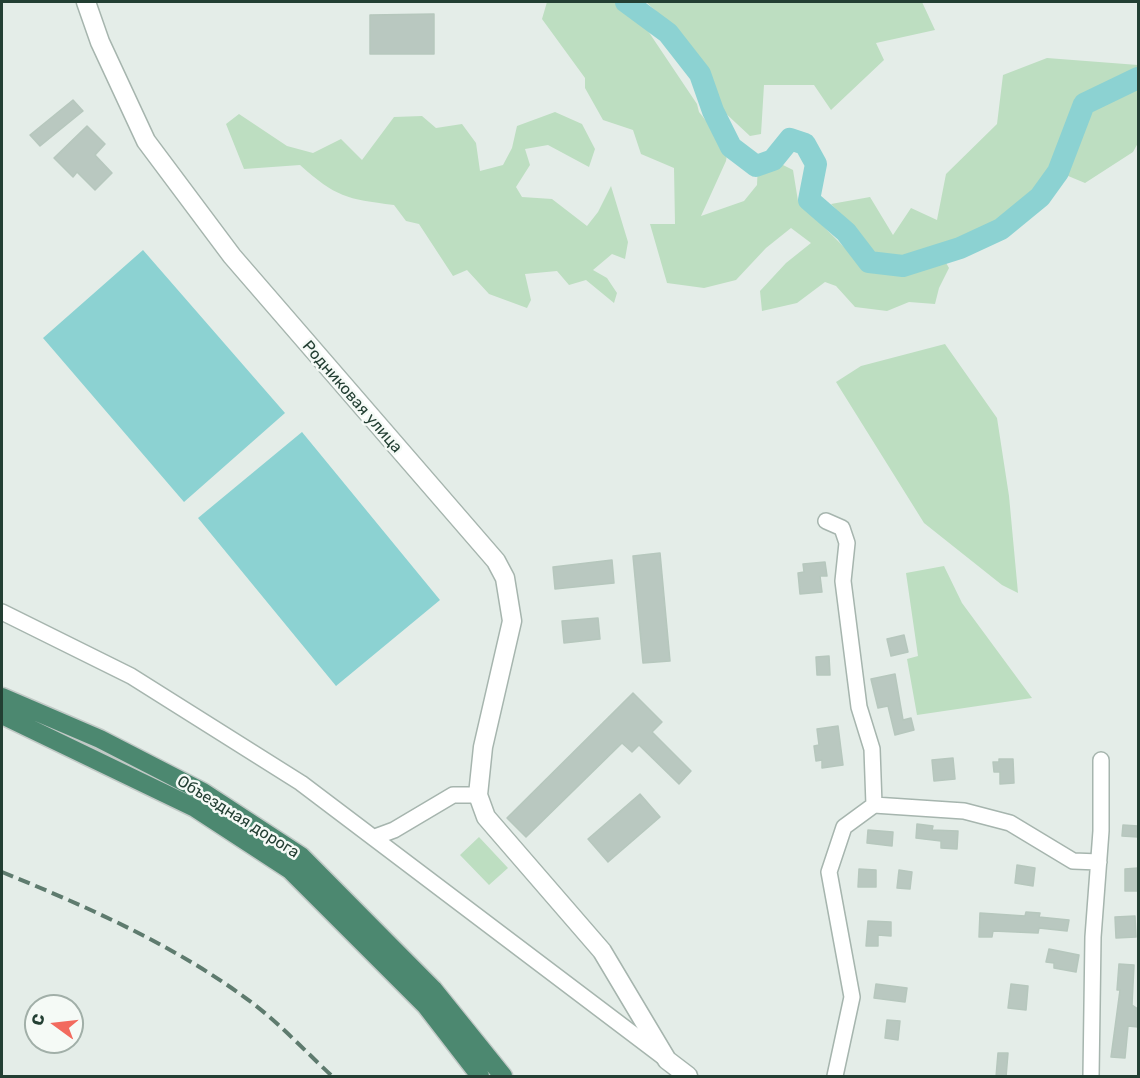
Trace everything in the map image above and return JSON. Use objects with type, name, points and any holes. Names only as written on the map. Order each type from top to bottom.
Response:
[{"type":"highway","name":"Объездная дорога","points":[[2,697],[100,739],[203,792],[301,856],[433,989],[503,1077]]},
{"type":"highway","name":"Объездная дорога","points":[[2,715],[195,808],[290,870],[426,1006],[480,1077]]},
{"type":"street","name":"Родниковая улица","points":[[86,2],[100,42],[146,141],[232,256],[496,561],[505,578],[512,621],[483,747],[478,795],[486,817],[602,951],[667,1060]]},
{"type":"street","points":[[826,521],[842,528],[847,543],[843,581],[859,707],[872,749],[874,805]]},
{"type":"street","points":[[2,612],[131,676],[276,766],[375,837],[688,1077]]},
{"type":"street","points":[[1091,1077],[1093,937],[1099,862],[1101,760]]},
{"type":"street","points":[[375,837],[394,830],[453,795],[478,795]]},
{"type":"street","points":[[835,1077],[852,997],[829,872],[844,827],[874,805],[964,811],[1010,823],[1073,861],[1099,862]]},
{"type":"green space","points":[[547,2],[618,2],[646,28],[697,104],[699,112],[728,148],[726,161],[701,216],[744,201],[757,185],[758,163],[771,159],[793,170],[798,201],[859,262],[912,274],[945,261],[949,268],[939,288],[935,304],[909,302],[887,311],[855,307],[836,286],[825,282],[797,303],[762,311],[760,291],[786,263],[811,243],[791,228],[766,248],[736,280],[704,288],[667,283],[650,224],[675,224],[674,168],[641,154],[633,130],[603,120],[585,88],[585,78],[542,19]]},
{"type":"green space","points":[[646,2],[922,2],[935,30],[876,43],[884,60],[831,110],[814,85],[764,85],[761,134],[750,136],[722,110],[713,84],[684,37]]},
{"type":"green space","points":[[1047,58],[1138,65],[1138,75],[1079,98],[1044,199],[1001,222],[910,259],[872,257],[856,231],[831,204],[870,197],[893,235],[911,208],[937,220],[946,174],[997,124],[1003,75]]},
{"type":"green space","points":[[1138,87],[1138,143],[1133,152],[1085,183],[1061,173],[1085,114],[1101,99]]},
{"type":"green space","points":[[555,112],[582,124],[595,149],[589,167],[548,145],[525,149],[530,165],[516,187],[522,197],[552,199],[587,226],[598,212],[611,186],[628,242],[625,259],[612,254],[593,270],[607,278],[617,293],[614,303],[586,280],[569,285],[557,271],[525,274],[531,300],[527,308],[489,294],[467,270],[453,276],[419,224],[406,221],[394,205],[342,195],[323,184],[300,165],[244,169],[226,124],[239,114],[287,146],[313,153],[341,139],[362,160],[394,117],[422,116],[436,128],[462,124],[476,143],[480,171],[503,165],[512,148],[517,126]]},
{"type":"green space","points":[[945,344],[997,418],[1009,496],[1018,593],[1002,585],[924,523],[836,382],[861,366]]},
{"type":"green space","points":[[944,566],[962,603],[1032,698],[917,715],[907,659],[918,656],[906,573]]},
{"type":"green space","points":[[479,837],[508,868],[489,885],[460,855]]},
{"type":"water","points":[[143,250],[285,413],[184,502],[43,338]]},
{"type":"water","points":[[302,432],[440,600],[336,686],[198,518]]},
{"type":"building","points":[[434,14],[434,54],[370,54],[370,15]]},
{"type":"building","points":[[73,100],[83,111],[40,146],[30,135]]},
{"type":"building","points":[[87,126],[105,144],[95,155],[112,173],[95,190],[77,172],[73,177],[54,158]]},
{"type":"building","points":[[660,553],[670,661],[643,663],[633,556]]},
{"type":"building","points":[[612,560],[614,583],[555,589],[553,567]]},
{"type":"building","points":[[825,562],[827,576],[820,576],[822,592],[800,594],[798,573],[804,572],[803,564]]},
{"type":"building","points":[[598,618],[600,639],[564,643],[562,621]]},
{"type":"building","points":[[904,635],[908,652],[891,656],[887,639]]},
{"type":"building","points":[[829,656],[830,675],[817,675],[816,657]]},
{"type":"building","points":[[895,674],[903,720],[911,718],[914,730],[895,735],[888,706],[878,708],[871,679]]},
{"type":"building","points":[[633,693],[662,722],[652,732],[691,771],[679,784],[639,745],[632,752],[622,743],[526,837],[507,818]]},
{"type":"building","points":[[838,726],[843,765],[822,768],[822,760],[816,761],[814,746],[819,745],[817,729]]},
{"type":"building","points":[[953,758],[955,779],[934,781],[932,760]]},
{"type":"building","points":[[999,759],[1013,759],[1014,783],[1000,784],[1000,772],[994,772],[993,762],[999,762]]},
{"type":"building","points":[[640,794],[660,817],[608,862],[588,839]]},
{"type":"building","points":[[917,824],[933,826],[932,830],[958,831],[957,849],[941,848],[941,841],[916,838]]},
{"type":"building","points":[[1123,825],[1138,826],[1138,837],[1122,836]]},
{"type":"building","points":[[868,830],[893,832],[892,846],[867,843]]},
{"type":"building","points":[[1017,865],[1035,868],[1033,886],[1015,883]]},
{"type":"building","points":[[1138,868],[1138,891],[1125,891],[1125,869]]},
{"type":"building","points":[[859,869],[876,870],[876,887],[858,887]]},
{"type":"building","points":[[899,870],[912,872],[910,889],[897,888]]},
{"type":"building","points":[[1026,912],[1040,913],[1039,917],[1069,920],[1067,931],[1039,928],[1038,933],[993,931],[992,937],[979,937],[980,913],[1025,916]]},
{"type":"building","points":[[1135,916],[1136,937],[1116,938],[1115,917]]},
{"type":"building","points":[[868,921],[891,922],[891,936],[878,935],[878,946],[866,946]]},
{"type":"building","points":[[1049,949],[1079,955],[1076,972],[1054,968],[1054,963],[1046,962]]},
{"type":"building","points":[[1119,964],[1134,965],[1132,1005],[1138,1009],[1138,1027],[1128,1026],[1125,1058],[1111,1057],[1120,990],[1117,990]]},
{"type":"building","points":[[876,984],[907,988],[905,1002],[874,998]]},
{"type":"building","points":[[1011,984],[1028,986],[1026,1010],[1008,1008]]},
{"type":"building","points":[[887,1020],[900,1021],[898,1040],[885,1038]]},
{"type":"building","points":[[998,1053],[1008,1053],[1006,1077],[996,1077]]},
{"type":"waterway","points":[[626,2],[668,33],[700,74],[713,111],[731,147],[756,166],[773,160],[790,139],[805,144],[816,164],[809,200],[846,232],[869,262],[903,266],[960,248],[1001,229],[1040,197],[1058,172],[1084,104],[1138,78]]},
{"type":"railway","points":[[2,872],[133,930],[196,965],[265,1013],[332,1076]]}]
